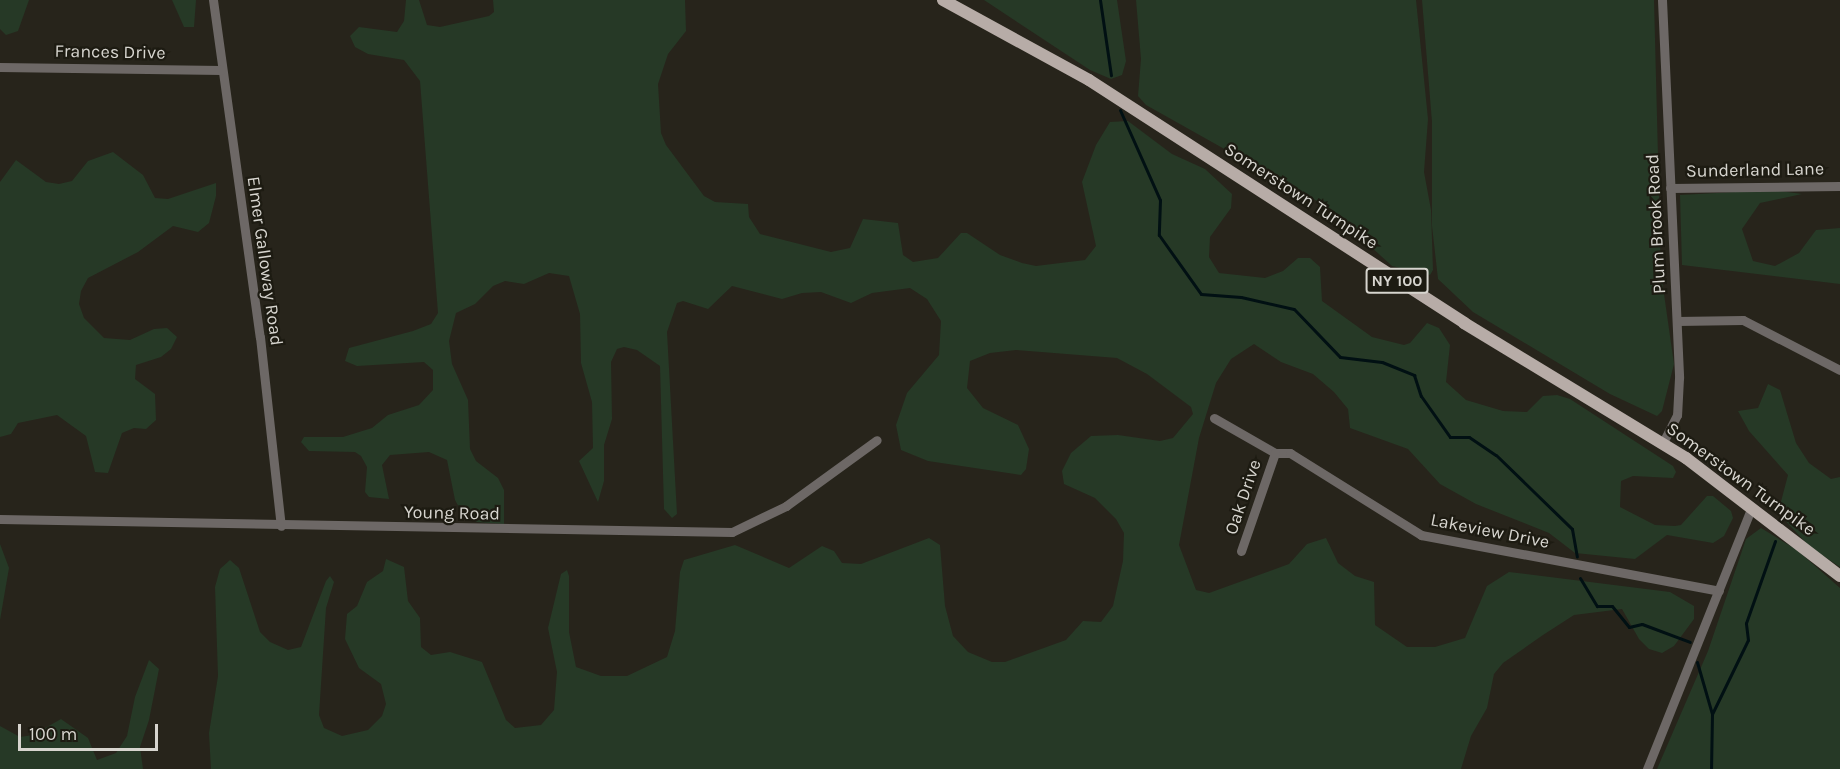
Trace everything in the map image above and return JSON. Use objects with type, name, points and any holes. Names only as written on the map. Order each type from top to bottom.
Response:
[{"type":"main road","name":"Somerstown Turnpike","points":[[943,0],[1089,80],[1455,318],[1663,443],[1752,507],[1840,576]]},
{"type":"street","name":"Elmer Galloway Road","points":[[213,0],[220,70],[260,337],[281,526]]},
{"type":"street","name":"Plum Brook Road","points":[[1662,0],[1677,321],[1677,415],[1663,443]]},
{"type":"street","name":"Frances Drive","points":[[0,67],[220,70]]},
{"type":"street","name":"Sunderland Lane","points":[[1670,188],[1840,186]]},
{"type":"street","points":[[1677,321],[1743,320],[1840,370]]},
{"type":"street","name":"Lakeview Drive","points":[[1214,418],[1275,453],[1290,453],[1421,535],[1719,591]]},
{"type":"street","name":"Young Road","points":[[0,519],[281,526],[732,532],[786,506],[877,440]]},
{"type":"street","name":"Oak Drive","points":[[1241,550],[1275,453]]},
{"type":"street","points":[[1647,769],[1752,507]]},
{"type":"green space","points":[[0,0],[29,0],[18,31],[6,35],[0,29]]},
{"type":"green space","points":[[172,0],[196,0],[194,27],[184,27]]},
{"type":"green space","points":[[406,0],[419,0],[427,25],[440,27],[489,16],[494,12],[493,0],[685,0],[686,31],[668,54],[658,84],[661,133],[666,145],[704,196],[715,202],[748,204],[749,217],[760,234],[831,252],[850,248],[863,219],[898,223],[903,255],[913,262],[938,258],[961,233],[967,233],[1000,255],[1022,263],[1036,266],[1085,260],[1096,246],[1082,182],[1096,145],[1110,122],[1128,121],[1172,154],[1205,169],[1232,194],[1231,208],[1210,237],[1209,257],[1219,273],[1265,278],[1283,271],[1298,258],[1310,258],[1320,267],[1322,301],[1372,337],[1404,345],[1410,343],[1427,323],[1439,328],[1450,345],[1446,382],[1466,400],[1503,411],[1527,412],[1543,396],[1557,395],[1570,399],[1673,466],[1676,472],[1673,478],[1633,476],[1621,481],[1620,507],[1655,525],[1675,526],[1681,525],[1707,496],[1713,496],[1731,511],[1733,518],[1724,536],[1713,543],[1667,535],[1635,559],[1575,553],[1549,533],[1476,504],[1440,484],[1408,449],[1350,428],[1348,409],[1334,392],[1313,374],[1281,362],[1254,344],[1231,359],[1216,383],[1199,438],[1179,545],[1196,590],[1209,593],[1289,564],[1307,544],[1326,538],[1338,563],[1355,576],[1374,582],[1375,625],[1407,647],[1435,647],[1465,638],[1487,586],[1509,572],[1670,592],[1694,606],[1694,619],[1674,646],[1662,653],[1649,649],[1639,639],[1622,609],[1574,615],[1503,663],[1494,674],[1487,708],[1471,736],[1461,769],[211,769],[209,733],[218,676],[215,587],[220,569],[230,560],[239,568],[260,632],[270,642],[288,650],[301,647],[326,581],[330,576],[334,582],[326,608],[319,715],[324,728],[342,736],[368,730],[382,716],[386,704],[381,684],[359,668],[345,639],[347,614],[357,606],[367,582],[383,571],[386,559],[404,567],[408,601],[420,618],[421,647],[431,655],[450,652],[482,662],[506,720],[515,728],[541,725],[554,710],[557,672],[548,628],[561,574],[567,570],[569,576],[569,632],[576,667],[601,676],[627,676],[667,657],[675,631],[680,572],[684,560],[735,545],[789,568],[822,546],[834,551],[842,563],[861,564],[929,538],[940,545],[945,606],[953,636],[968,652],[992,662],[1005,662],[1066,640],[1083,621],[1101,622],[1113,606],[1123,561],[1124,533],[1116,519],[1095,498],[1064,484],[1062,471],[1071,453],[1091,436],[1118,435],[1160,441],[1173,438],[1193,414],[1191,407],[1147,374],[1117,358],[1016,350],[990,353],[970,361],[967,388],[983,408],[1018,425],[1029,449],[1026,469],[1021,475],[928,461],[901,450],[896,425],[907,393],[939,355],[941,321],[927,299],[910,288],[872,293],[851,303],[821,292],[802,293],[782,299],[732,286],[708,309],[683,301],[677,303],[667,332],[677,514],[672,518],[664,509],[660,366],[637,350],[624,347],[617,349],[611,362],[612,419],[604,445],[604,481],[598,502],[579,461],[593,448],[592,402],[581,363],[580,314],[569,276],[549,273],[524,284],[505,281],[493,286],[475,304],[456,313],[449,341],[452,364],[468,400],[470,449],[476,461],[498,478],[504,490],[504,524],[477,522],[461,511],[455,500],[447,460],[429,452],[390,455],[382,465],[389,499],[369,497],[365,492],[367,467],[361,456],[355,452],[309,451],[301,442],[304,437],[343,437],[372,428],[388,415],[419,405],[433,390],[433,370],[424,362],[357,366],[345,361],[349,348],[431,324],[438,313],[420,81],[404,60],[368,54],[355,47],[350,36],[359,27],[397,32],[404,21]]},
{"type":"green space","points":[[984,0],[1117,0],[1126,61],[1122,75],[1111,79],[1090,70]]},
{"type":"green space","points":[[1136,0],[1416,0],[1428,119],[1424,172],[1431,210],[1433,270],[1430,275],[1392,266],[1326,206],[1146,105],[1138,96],[1141,59]]},
{"type":"green space","points":[[1422,0],[1654,0],[1661,273],[1674,364],[1662,411],[1657,416],[1610,394],[1473,312],[1438,279],[1432,226],[1432,122]]},
{"type":"green space","points":[[113,152],[143,175],[155,198],[168,199],[216,183],[216,196],[209,223],[198,232],[173,226],[138,252],[88,278],[81,291],[79,304],[84,318],[104,338],[130,340],[154,329],[167,328],[177,337],[171,349],[161,357],[136,365],[135,379],[155,394],[156,420],[146,429],[134,428],[122,433],[108,473],[95,472],[86,436],[57,415],[18,423],[11,434],[0,437],[0,182],[16,160],[46,182],[59,184],[72,181],[88,161]]},
{"type":"green space","points":[[1772,190],[1802,194],[1760,203],[1742,229],[1753,261],[1775,266],[1799,253],[1816,230],[1840,228],[1840,284],[1682,265],[1680,195]]},
{"type":"green space","points":[[1768,384],[1780,390],[1796,443],[1809,463],[1831,479],[1840,477],[1840,567],[1810,547],[1778,513],[1788,475],[1749,431],[1738,411],[1758,408]]},
{"type":"green space","points":[[1761,528],[1797,550],[1840,588],[1840,769],[1657,769],[1708,651],[1746,539]]},
{"type":"green space","points":[[0,544],[9,568],[0,620]]},
{"type":"green space","points":[[149,660],[159,669],[149,720],[140,747],[143,769],[0,769],[0,726],[20,737],[33,735],[61,719],[88,738],[97,760],[116,753],[127,736],[135,697]]},
{"type":"waterway","points":[[1100,0],[1111,75]]},
{"type":"waterway","points":[[1120,110],[1160,200],[1159,235],[1201,294],[1241,297],[1294,309],[1340,357],[1382,362],[1414,375],[1421,396],[1450,437],[1469,437],[1496,455],[1572,529],[1577,557]]},
{"type":"waterway","points":[[1712,714],[1748,640],[1746,623],[1775,541]]},
{"type":"waterway","points":[[1580,578],[1597,606],[1612,606],[1629,627],[1642,624],[1690,642]]},
{"type":"waterway","points":[[1697,662],[1712,714],[1711,769]]}]
